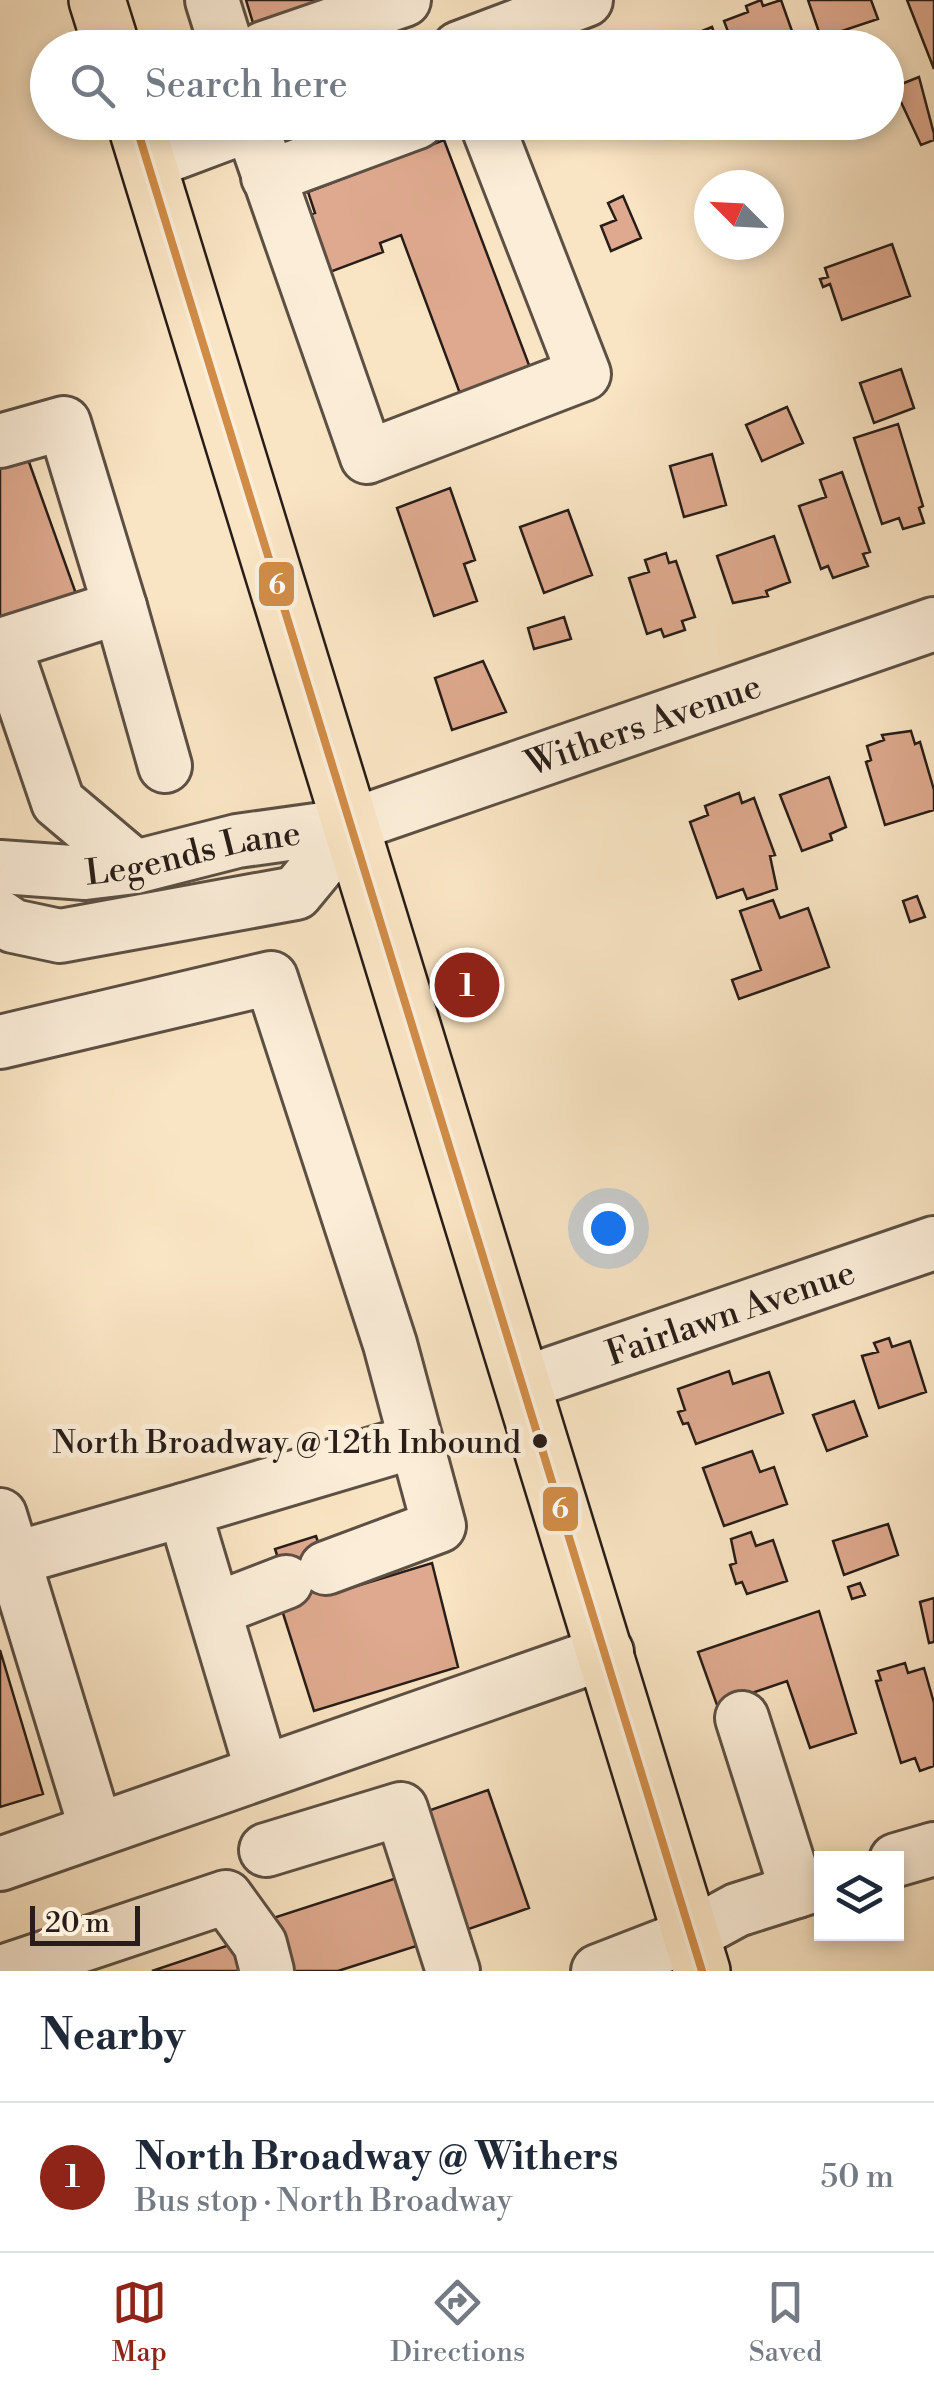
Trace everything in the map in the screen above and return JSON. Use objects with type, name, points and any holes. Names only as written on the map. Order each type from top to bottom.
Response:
[{"type":"main road","points":[[97,0],[106,30]]},
{"type":"main road","points":[[142,143],[608,1652],[696,1953]]},
{"type":"street","points":[[212,0],[221,30]]},
{"type":"street","points":[[317,30],[406,0],[418,30]]},
{"type":"street","points":[[507,30],[586,0]]},
{"type":"street","points":[[257,140],[367,456],[584,374],[493,140]]},
{"type":"street","points":[[268,177],[368,140]]},
{"type":"street","points":[[0,441],[64,423],[165,766]]},
{"type":"street","points":[[120,607],[2,645],[58,802],[135,868]]},
{"type":"street","name":"Withers Avenue","points":[[352,825],[934,624]]},
{"type":"street","name":"Legends Lane","points":[[0,867],[85,873],[135,868],[237,841],[352,825]]},
{"type":"street","name":"Legends Lane","points":[[0,917],[13,926],[60,936],[296,893],[352,825]]},
{"type":"street","points":[[0,1042],[270,978],[390,1344],[439,1526],[216,1609]]},
{"type":"street","name":"Fairlawn Avenue","points":[[524,1383],[934,1243]]},
{"type":"street","points":[[96,1830],[7,1537],[184,1510],[416,1441]]},
{"type":"street","points":[[184,1510],[262,1770]]},
{"type":"street","points":[[0,1864],[608,1652]]},
{"type":"street","points":[[598,1971],[696,1953],[737,1910],[809,1887],[742,1718]]},
{"type":"street","points":[[266,1850],[401,1809],[452,1971]]},
{"type":"street","points":[[904,1858],[934,1849]]},
{"type":"street","points":[[5,1971],[226,1897],[260,1944],[267,1971]]},
{"type":"building","points":[[246,0],[327,0],[253,23]]},
{"type":"building","points":[[761,0],[763,6],[781,0],[792,30],[727,30],[724,21],[748,12],[746,6]]},
{"type":"building","points":[[808,0],[871,0],[878,19],[845,30],[818,30]]},
{"type":"building","points":[[907,0],[934,0],[934,69]]},
{"type":"building","points":[[919,77],[934,140],[921,145],[904,108],[904,83]]},
{"type":"building","points":[[444,140],[535,381],[465,407],[401,235],[380,243],[383,252],[330,272],[308,215],[315,213],[308,192]]},
{"type":"building","points":[[623,196],[641,238],[611,251],[601,226],[616,220],[608,203]]},
{"type":"building","points":[[892,244],[910,296],[842,320],[830,284],[823,287],[820,279],[828,277],[825,268]]},
{"type":"building","points":[[901,369],[914,408],[874,423],[860,383]]},
{"type":"building","points":[[787,407],[803,443],[762,461],[746,425]]},
{"type":"building","points":[[898,424],[923,506],[919,508],[924,523],[903,529],[899,518],[882,524],[854,438]]},
{"type":"building","points":[[24,448],[80,605],[4,629],[0,615],[0,456]]},
{"type":"building","points":[[712,454],[726,505],[684,517],[670,466]]},
{"type":"building","points":[[842,472],[870,552],[863,554],[868,566],[833,578],[828,566],[821,569],[799,506],[826,497],[820,480]]},
{"type":"building","points":[[450,488],[475,560],[464,564],[477,601],[434,616],[397,508]]},
{"type":"building","points":[[568,510],[592,575],[544,593],[520,527]]},
{"type":"building","points":[[774,536],[790,582],[766,591],[768,596],[733,603],[717,556]]},
{"type":"building","points":[[666,553],[669,563],[676,561],[695,617],[682,621],[685,630],[664,637],[661,629],[647,634],[629,578],[649,572],[645,560]]},
{"type":"building","points":[[564,617],[571,639],[534,649],[528,628]]},
{"type":"building","points":[[483,661],[506,712],[452,730],[435,678]]},
{"type":"building","points":[[911,731],[915,744],[920,742],[934,790],[934,810],[885,825],[866,762],[871,760],[867,746],[884,740],[882,735]]},
{"type":"building","points":[[829,777],[846,827],[830,834],[832,840],[802,851],[780,795]]},
{"type":"building","points":[[739,793],[742,803],[754,798],[775,855],[770,856],[777,889],[747,899],[743,889],[717,898],[690,822],[708,815],[705,806]]},
{"type":"building","points":[[917,896],[925,917],[910,922],[903,901]]},
{"type":"building","points":[[773,900],[780,918],[808,908],[829,967],[739,999],[732,980],[761,970],[740,911]]},
{"type":"building","points":[[889,1338],[892,1347],[910,1341],[926,1392],[879,1408],[862,1356],[878,1352],[874,1343]]},
{"type":"building","points":[[729,1371],[733,1384],[769,1372],[783,1413],[696,1444],[688,1423],[683,1424],[678,1412],[685,1410],[678,1389]]},
{"type":"building","points":[[854,1401],[867,1436],[827,1451],[813,1415]]},
{"type":"building","points":[[752,1451],[760,1472],[774,1467],[787,1504],[724,1526],[703,1468]]},
{"type":"building","points":[[888,1524],[898,1555],[844,1575],[833,1541]]},
{"type":"building","points":[[751,1532],[756,1546],[773,1540],[787,1581],[747,1594],[742,1582],[736,1584],[730,1565],[736,1563],[731,1539]]},
{"type":"building","points":[[316,1536],[334,1593],[432,1563],[458,1667],[314,1711],[281,1607],[293,1603],[275,1549]]},
{"type":"building","points":[[860,1583],[865,1595],[852,1599],[848,1587]]},
{"type":"building","points":[[934,1598],[934,1642],[929,1643],[920,1602]]},
{"type":"building","points":[[819,1611],[856,1733],[810,1748],[787,1681],[717,1705],[698,1652]]},
{"type":"building","points":[[0,1650],[43,1794],[0,1807]]},
{"type":"building","points":[[905,1663],[908,1673],[924,1668],[934,1703],[934,1766],[920,1771],[915,1758],[901,1763],[876,1681],[881,1680],[878,1671]]},
{"type":"building","points":[[488,1790],[529,1908],[463,1931],[422,1813]]},
{"type":"building","points":[[406,1875],[429,1942],[338,1971],[287,1971],[270,1919]]},
{"type":"building","points":[[250,1938],[261,1971],[152,1971]]},
{"type":"transit line","name":"6","points":[[141,140],[702,1971]]},
{"type":"place","name":"North Broadway @ Withers","points":[[467,985]]},
{"type":"place","name":"North Broadway @ 12th Inbound","points":[[540,1441]]}]
